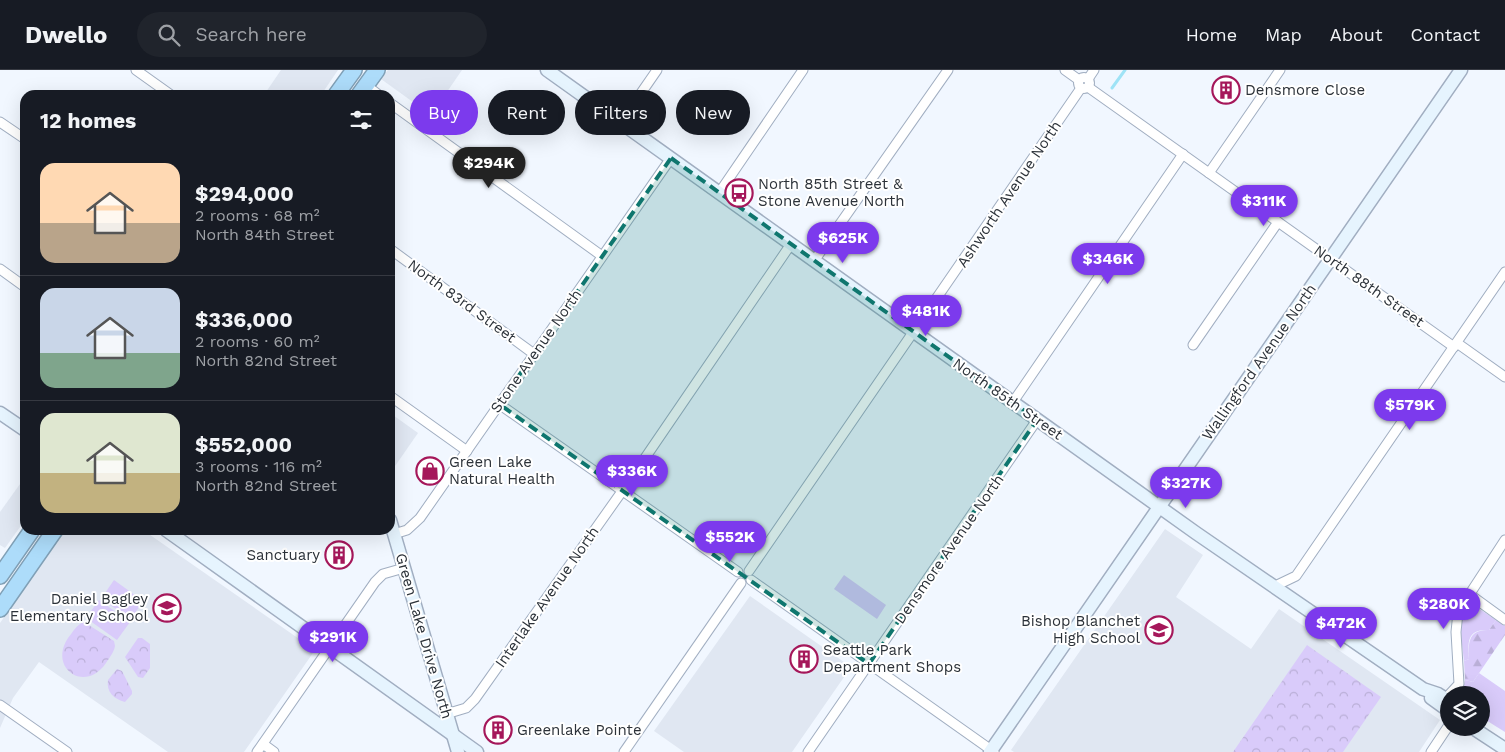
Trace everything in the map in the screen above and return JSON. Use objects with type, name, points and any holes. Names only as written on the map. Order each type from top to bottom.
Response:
[{"type":"highway","points":[[363,90],[377,70]]},
{"type":"highway","points":[[338,90],[347,72]]},
{"type":"highway","points":[[3,566],[28,535]]},
{"type":"highway","points":[[0,609],[52,535]]},
{"type":"main road","name":"North 85th Street","points":[[547,70],[575,90]]},
{"type":"main road","name":"Wallingford Avenue North","points":[[992,751],[1461,70]]},
{"type":"main road","name":"North 85th Street","points":[[639,135],[1273,587],[1423,689],[1440,697]]},
{"type":"main road","points":[[0,413],[20,427]]},
{"type":"main road","points":[[173,535],[477,752]]},
{"type":"main road","name":"Green Lake Drive North","points":[[394,535],[458,752]]},
{"type":"main road","name":"North 85th Street","points":[[1423,689],[1440,705]]},
{"type":"main road","points":[[1490,729],[1505,738]]},
{"type":"main road","points":[[1485,736],[1505,749]]},
{"type":"street","points":[[136,70],[165,90]]},
{"type":"street","points":[[643,90],[657,70]]},
{"type":"street","points":[[719,192],[803,70]]},
{"type":"street","points":[[814,261],[948,70]]},
{"type":"street","name":"North 88th Street","points":[[1065,70],[1330,259],[1505,377]]},
{"type":"street","name":"Ashworth Avenue North","points":[[750,576],[1094,70]]},
{"type":"street","points":[[1209,172],[1280,70]]},
{"type":"street","points":[[395,107],[602,256]]},
{"type":"street","points":[[0,122],[20,136]]},
{"type":"street","points":[[1013,402],[1183,154]]},
{"type":"street","name":"Stone Avenue North","points":[[395,534],[407,530],[417,522],[671,158]]},
{"type":"street","points":[[1194,345],[1278,222]]},
{"type":"street","name":"Interlake Avenue North","points":[[446,714],[462,710],[473,702],[622,491],[792,244]]},
{"type":"street","name":"North 83rd Street","points":[[395,253],[534,354]]},
{"type":"street","points":[[0,269],[20,283]]},
{"type":"street","points":[[1273,587],[1296,576],[1505,272]]},
{"type":"street","points":[[395,400],[467,451]]},
{"type":"street","points":[[500,404],[738,572]]},
{"type":"street","name":"Densmore Avenue North","points":[[808,752],[1037,420]]},
{"type":"street","points":[[1458,686],[1460,684],[1456,626],[1458,612],[1505,540]]},
{"type":"street","points":[[257,752],[378,577],[404,568]]},
{"type":"street","points":[[740,583],[736,577],[742,569],[869,664],[992,751]]},
{"type":"street","points":[[740,583],[748,583],[750,576]]},
{"type":"street","points":[[624,752],[740,583]]},
{"type":"street","points":[[1469,594],[1505,620]]},
{"type":"street","points":[[0,705],[67,752]]},
{"type":"street","points":[[1431,752],[1442,736]]},
{"type":"street","points":[[263,744],[274,752]]},
{"type":"highlighted area","points":[[671,158],[1037,420],[869,664],[499,404]]},
{"type":"shaded area","points":[[281,70],[338,70],[324,90],[267,90]]},
{"type":"shaded area","points":[[388,70],[462,70],[448,90],[410,90],[410,100],[381,79]]},
{"type":"shaded area","points":[[395,417],[418,433],[395,466]]},
{"type":"shaded area","points":[[20,484],[20,527],[5,548],[0,545],[0,512]]},
{"type":"shaded area","name":"Bishop Blanchet High School","points":[[1165,529],[1203,555],[1176,597],[1251,649],[1279,609],[1440,720],[1419,752],[1014,752],[1011,750]]},
{"type":"shaded area","name":"Daniel Bagley Elementary School","points":[[62,535],[150,535],[315,650],[244,752],[168,752],[39,662],[13,698],[0,728],[0,623]]},
{"type":"shaded area","points":[[750,596],[851,667],[792,752],[684,752],[654,731]]},
{"type":"green space","points":[[844,575],[886,605],[877,619],[834,589]]},
{"type":"green space","points":[[114,580],[143,601],[131,619],[101,599]]},
{"type":"green space","points":[[99,600],[130,622],[117,640],[86,618]]},
{"type":"green space","points":[[1471,606],[1478,608],[1496,620],[1489,630],[1481,630],[1472,635],[1468,648],[1469,659],[1464,661],[1461,623],[1466,610]]},
{"type":"green space","points":[[1496,620],[1505,626],[1505,635],[1473,682],[1465,680],[1464,661],[1469,659],[1469,643],[1471,638],[1477,632],[1489,630]]},
{"type":"green space","points":[[84,622],[114,641],[115,646],[109,659],[98,672],[79,677],[66,667],[63,659],[63,649],[73,631]]},
{"type":"green space","points":[[138,638],[142,638],[150,644],[150,668],[143,678],[138,677],[125,657]]},
{"type":"green space","points":[[1307,645],[1381,697],[1343,752],[1233,752]]},
{"type":"green space","points":[[117,669],[122,671],[132,691],[132,694],[125,702],[114,697],[108,688],[108,680]]},
{"type":"green space","points":[[1479,673],[1505,691],[1505,732],[1490,723],[1490,686],[1464,686],[1465,680],[1473,682]]},
{"type":"waterway","points":[[1112,88],[1125,70]]},
{"type":"place","name":"Densmore Close","points":[[1226,90]]},
{"type":"place","name":"North 85th Street & Stone Avenue North","points":[[739,193]]},
{"type":"place","name":"Green Lake Natural Health","points":[[430,471]]},
{"type":"place","name":"Sanctuary","points":[[339,555]]},
{"type":"place","name":"Daniel Bagley Elementary School","points":[[167,608]]},
{"type":"place","name":"Bishop Blanchet High School","points":[[1159,630]]},
{"type":"place","name":"Seattle Park Department Shops","points":[[804,659]]},
{"type":"place","name":"Greenlake Pointe","points":[[498,730]]}]
